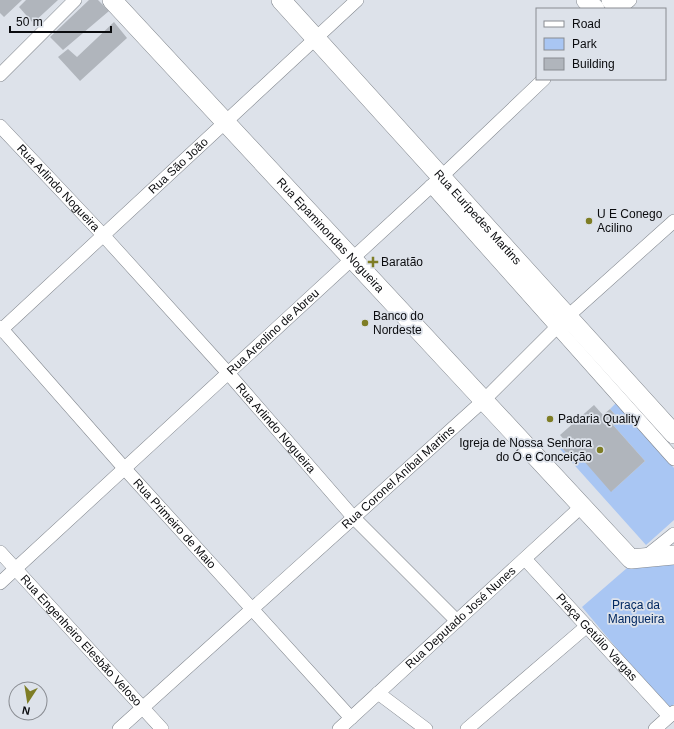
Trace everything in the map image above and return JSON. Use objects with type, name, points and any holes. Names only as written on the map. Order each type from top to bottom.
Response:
[{"type":"main road","name":"Rua Epaminondas Nogueira","points":[[112,0],[582,506],[637,558]]},
{"type":"main road","name":"Rua Eurípedes Martins","points":[[281,0],[316,39],[436,181],[562,322],[674,434]]},
{"type":"main road","points":[[586,0],[594,8]]},
{"type":"main road","points":[[611,0],[618,8]]},
{"type":"main road","points":[[637,558],[674,555]]},
{"type":"street","points":[[0,75],[75,0]]},
{"type":"street","name":"Rua São João","points":[[1,329],[357,0]]},
{"type":"street","points":[[620,8],[630,0]]},
{"type":"street","name":"Rua Areolino de Abreu","points":[[0,583],[436,181],[543,80]]},
{"type":"street","name":"Rua Arlindo Nogueira","points":[[0,126],[103,235],[228,373],[354,518],[457,621]]},
{"type":"street","name":"Rua Coronel Aníbal Martins","points":[[119,729],[143,709],[484,400],[562,322],[674,221]]},
{"type":"street","name":"Rua Eurípedes Martins","points":[[562,322],[674,459]]},
{"type":"street","name":"Rua Primeiro de Maio","points":[[1,329],[252,610],[351,718]]},
{"type":"street","name":"Rua Deputado José Nunes","points":[[339,729],[582,506]]},
{"type":"street","points":[[637,558],[674,534]]},
{"type":"street","name":"Rua Engenheiro Elesbão Veloso","points":[[0,552],[162,729]]},
{"type":"street","name":"Praça Getúlio Vargas","points":[[524,559],[672,714]]},
{"type":"street","points":[[467,729],[587,626]]},
{"type":"street","points":[[378,693],[426,729]]},
{"type":"street","points":[[655,729],[672,714]]},
{"type":"green space","points":[[616,403],[674,468],[674,520],[646,545],[560,449],[562,448],[571,458],[576,452],[612,491],[645,461],[613,425],[620,420],[610,409]]},
{"type":"green space","name":"Praça da Mangueira","points":[[674,563],[674,704],[672,707],[665,706],[582,607],[627,568]]},
{"type":"building","points":[[0,0],[22,0],[4,17],[0,13]]},
{"type":"building","points":[[26,0],[58,0],[33,23],[19,7]]},
{"type":"building","points":[[89,0],[98,0],[109,11],[63,50],[50,37]]},
{"type":"building","points":[[114,22],[127,38],[80,81],[58,57],[68,49],[77,57]]},
{"type":"building","name":"Igreja de Nossa Senhora do Ó e Conceição","points":[[594,405],[603,415],[610,409],[620,420],[613,425],[645,461],[611,492],[576,452],[571,458],[562,448],[567,443],[560,435]]},
{"type":"place","name":"U E Conego Acilino","points":[[589,221]]},
{"type":"place","name":"Baratão","points":[[373,262]]},
{"type":"place","name":"Banco do Nordeste","points":[[365,323]]},
{"type":"place","name":"Padaria Quality","points":[[550,419]]},
{"type":"place","name":"Igreja de Nossa Senhora do Ó e Conceição","points":[[600,450]]}]
